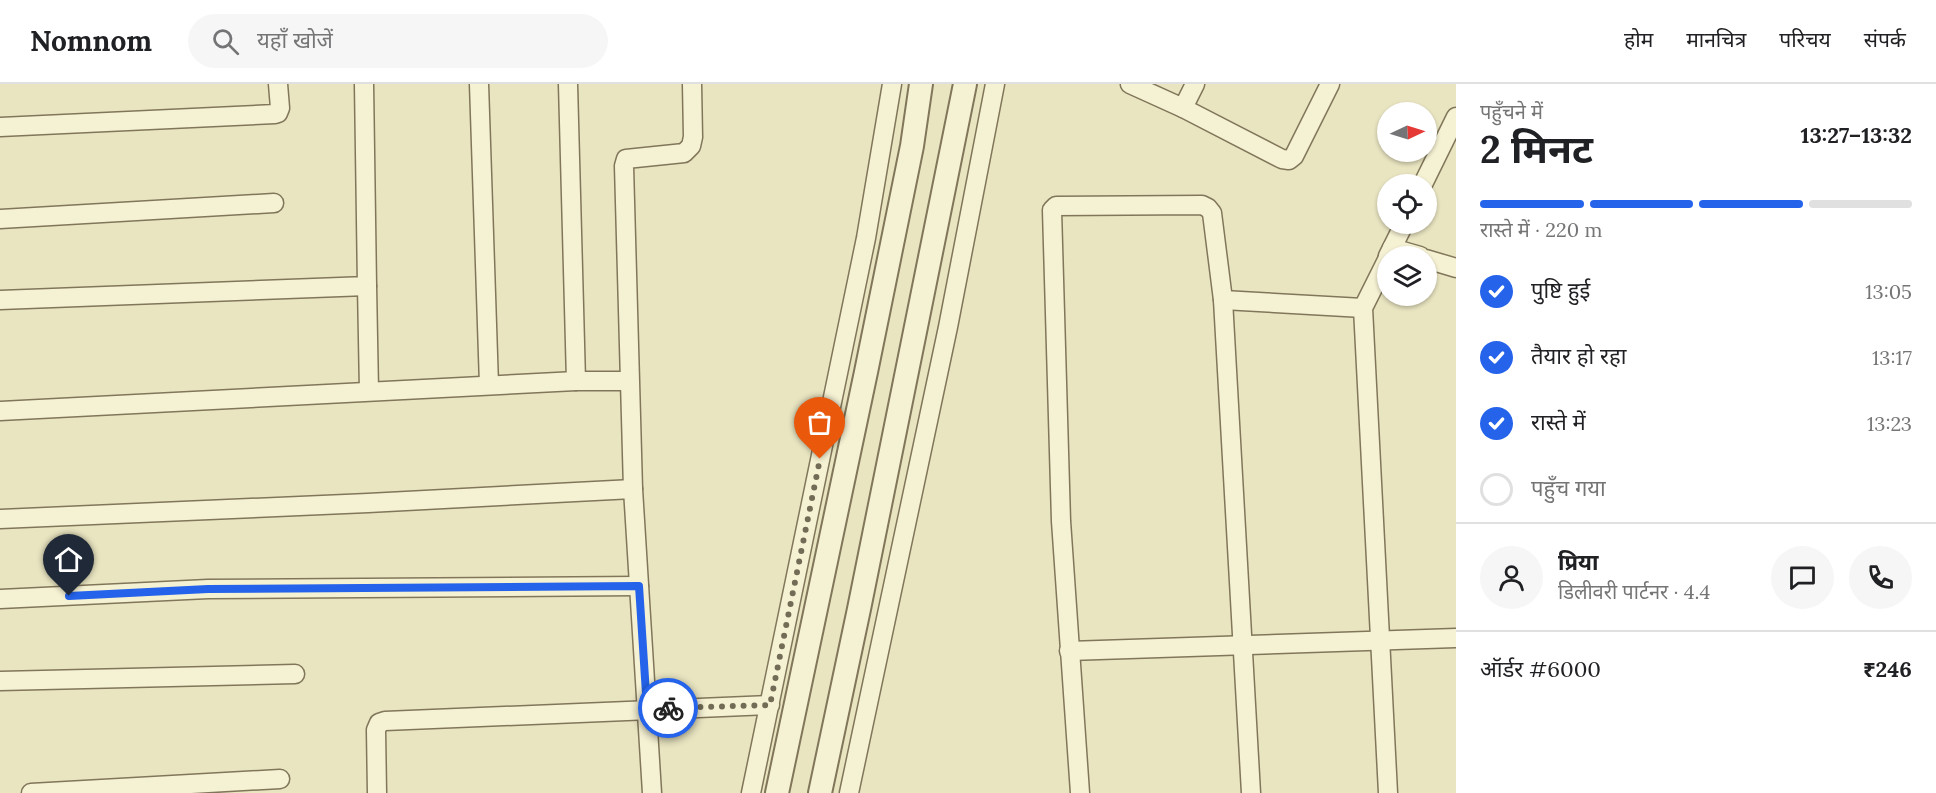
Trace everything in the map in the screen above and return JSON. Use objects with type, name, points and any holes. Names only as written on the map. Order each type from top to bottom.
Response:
[{"type":"street","points":[[0,127],[274,114],[278,113],[280,108],[278,84]]},
{"type":"street","points":[[364,84],[369,392]]},
{"type":"street","points":[[479,84],[489,385]]},
{"type":"street","points":[[568,84],[576,381]]},
{"type":"street","points":[[652,793],[633,489],[624,166],[626,159],[684,153],[691,146],[693,137],[692,84]]},
{"type":"street","points":[[752,793],[866,238],[892,84]]},
{"type":"street","points":[[777,793],[912,146],[921,84]]},
{"type":"street","points":[[820,793],[965,84]]},
{"type":"street","points":[[849,793],[948,327],[995,84]]},
{"type":"street","points":[[1130,84],[1183,108],[1282,159],[1289,160],[1294,156],[1330,84]]},
{"type":"street","points":[[1183,108],[1196,84]]},
{"type":"street","points":[[1428,174],[1456,117]]},
{"type":"street","points":[[0,219],[274,203]]},
{"type":"street","points":[[1080,793],[1061,521],[1052,210],[1056,207],[1202,205],[1212,213],[1223,300],[1251,793]]},
{"type":"street","points":[[1437,262],[1456,268]]},
{"type":"street","points":[[1377,279],[1363,308],[1388,793]]},
{"type":"street","points":[[0,300],[367,286]]},
{"type":"street","points":[[1223,300],[1363,308]]},
{"type":"street","points":[[0,411],[489,385],[629,381]]},
{"type":"street","points":[[0,519],[633,489]]},
{"type":"street","points":[[0,599],[208,589],[639,586]]},
{"type":"street","points":[[1069,651],[1456,638]]},
{"type":"street","points":[[0,681],[295,674]]},
{"type":"street","points":[[377,793],[376,730],[378,723],[385,721],[770,705]]},
{"type":"street","points":[[31,793],[280,779]]},
{"type":"way so far","points":[[668,708],[770,705],[820,459]]},
{"type":"route","points":[[69,596],[208,589],[639,586],[647,709],[668,708]]}]
